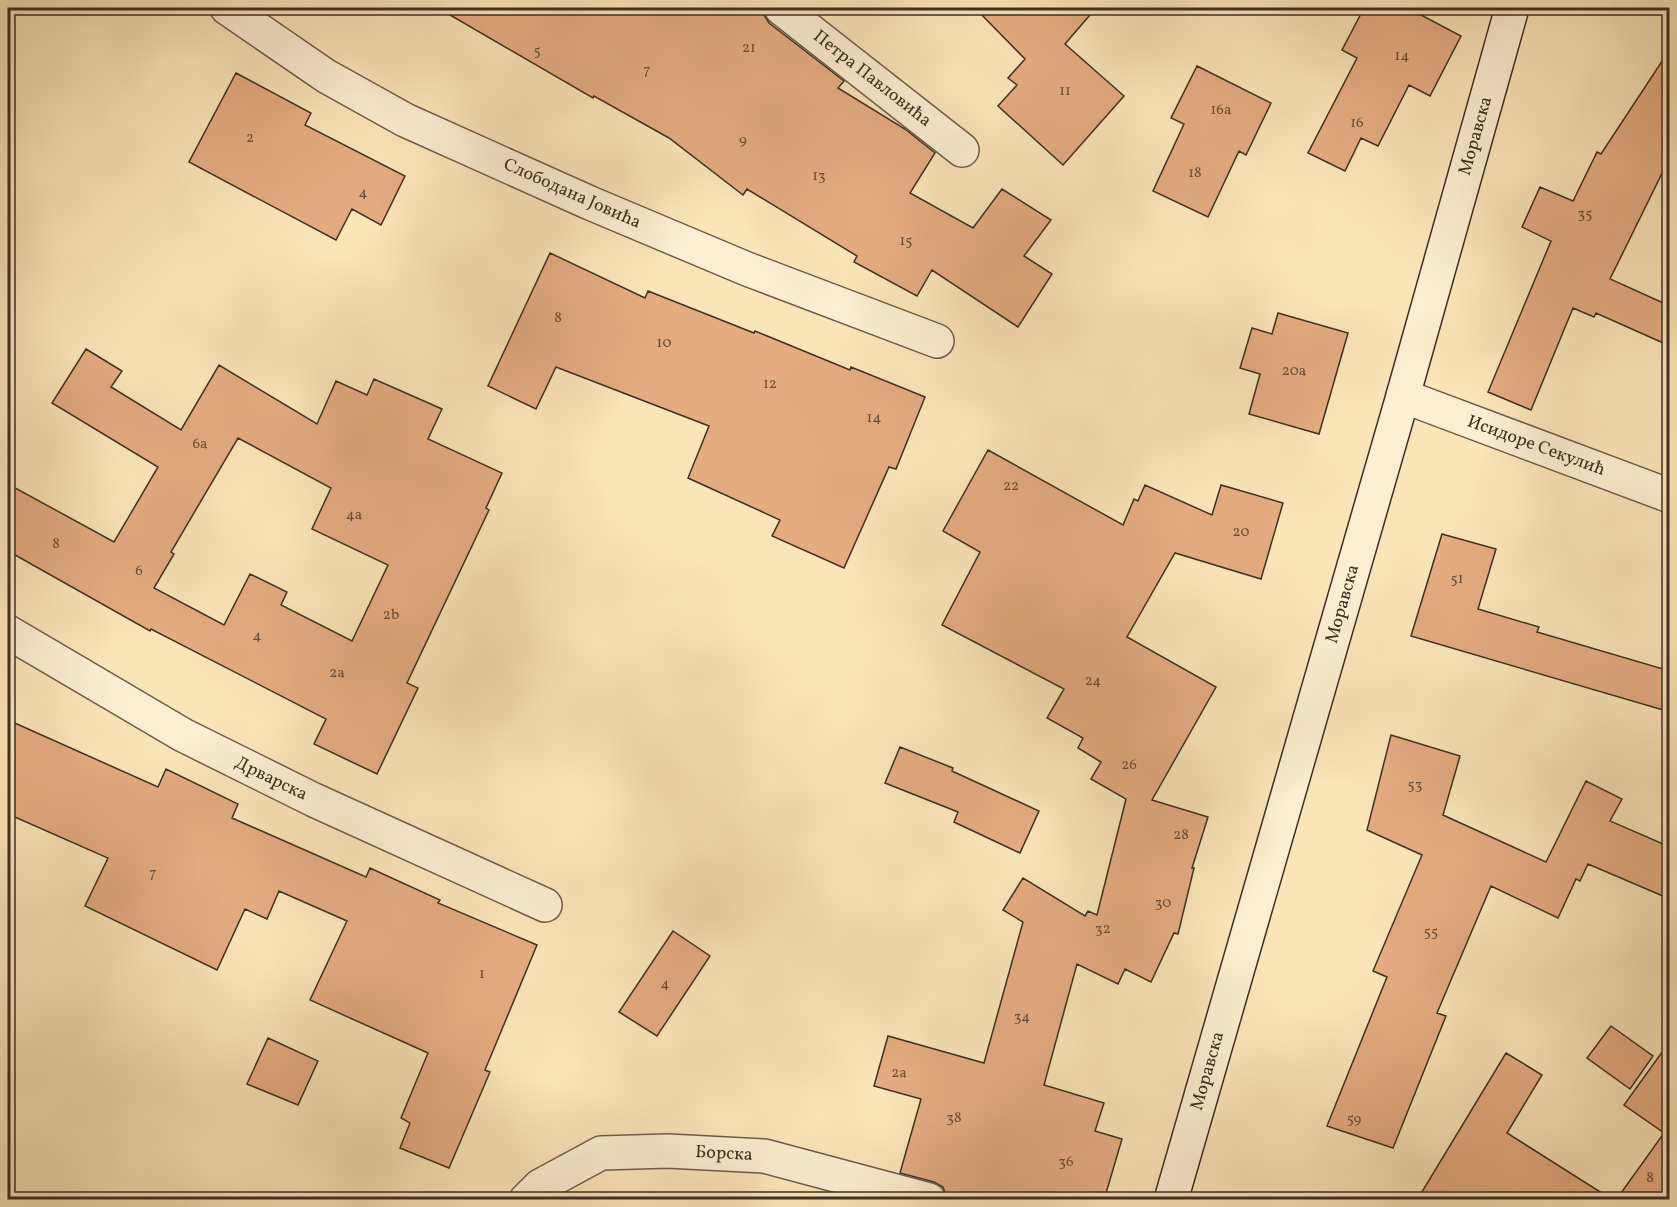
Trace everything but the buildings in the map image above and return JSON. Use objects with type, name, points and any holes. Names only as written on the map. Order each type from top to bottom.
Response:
[{"type":"street","name":"Слободана Јовића","points":[[227,8],[326,76],[405,120],[747,269],[937,341]]},
{"type":"street","name":"Петра Павловића","points":[[781,8],[962,150]]},
{"type":"street","name":"Моравска","points":[[1171,1200],[1403,396],[1512,8]]},
{"type":"street","name":"Исидоре Секулић","points":[[1403,396],[1670,496]]},
{"type":"street","name":"Дрварска","points":[[8,632],[183,735],[314,800],[544,905]]},
{"type":"street","name":"Борска","points":[[526,1200],[540,1186],[601,1153],[668,1151],[764,1156],[929,1200]]}]
